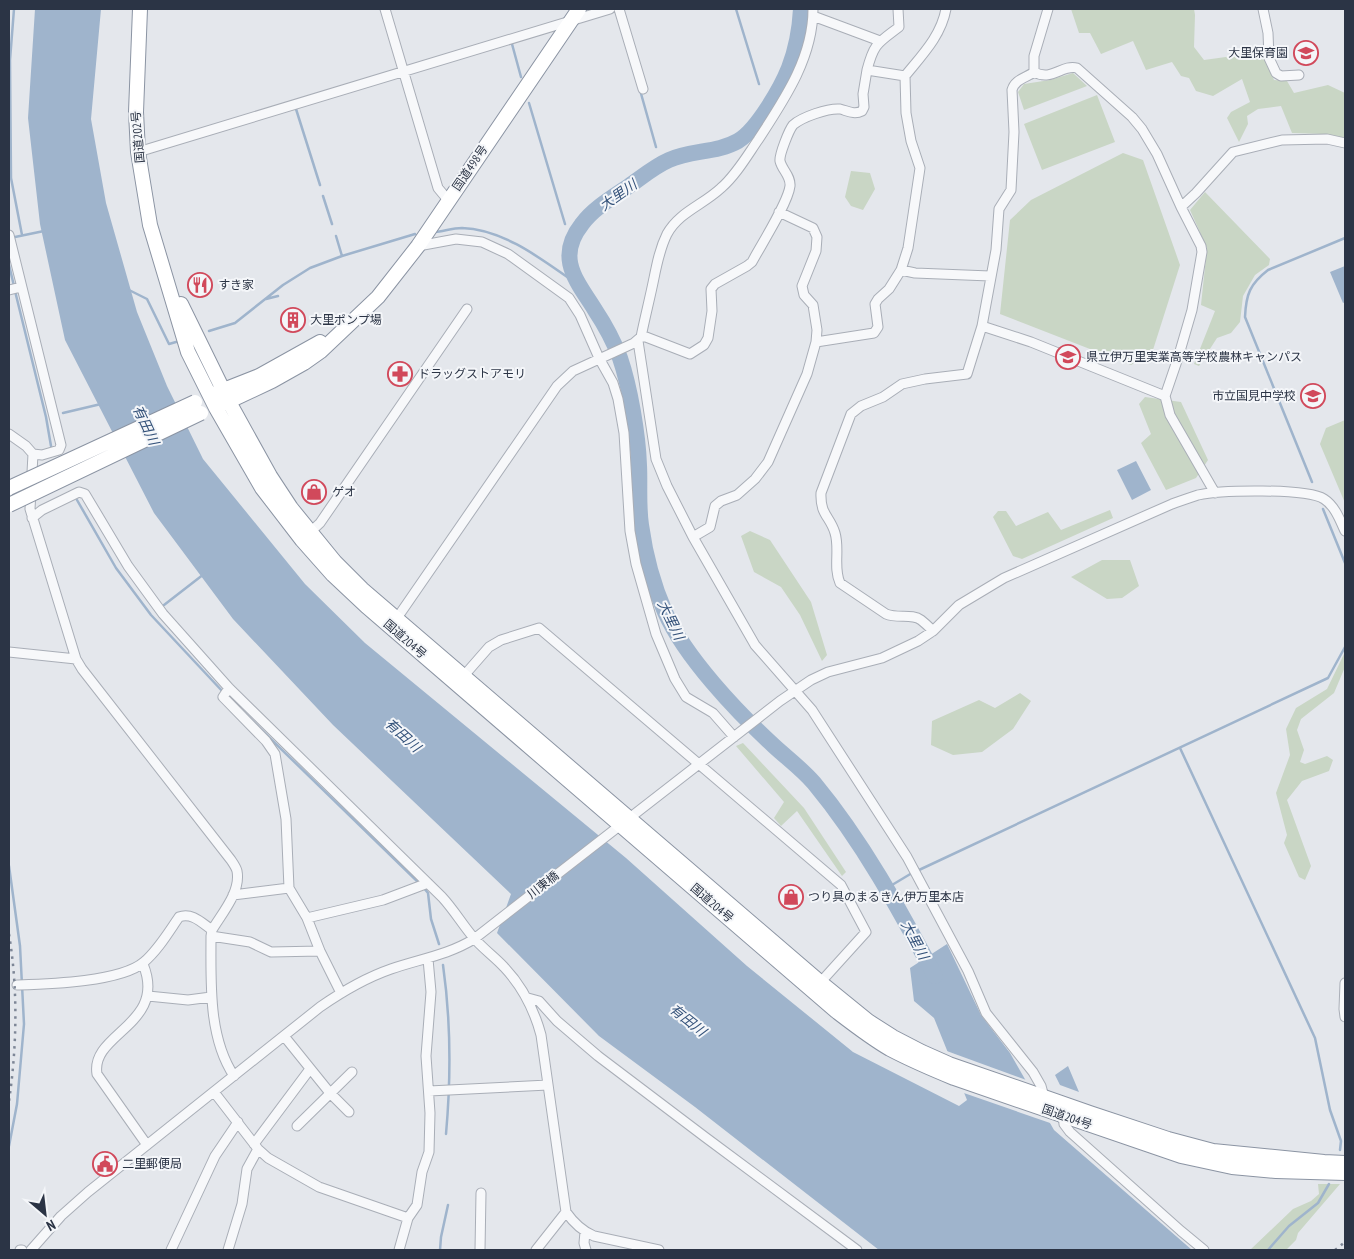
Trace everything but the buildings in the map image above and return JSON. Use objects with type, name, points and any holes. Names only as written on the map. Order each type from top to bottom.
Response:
[{"type":"highway","name":"国道202号","points":[[140,9],[136,112],[138,152],[150,226],[188,352],[213,402]]},
{"type":"highway","name":"国道498号","points":[[226,396],[272,382],[321,352],[383,291],[418,246],[579,9]]},
{"type":"highway","name":"国道202号","points":[[162,262],[192,329],[226,396]]},
{"type":"highway","points":[[9,488],[226,396]]},
{"type":"highway","name":"国道204号","points":[[226,396],[306,536]]},
{"type":"highway","name":"国道204号","points":[[213,402],[262,488],[306,536],[335,562],[393,623],[817,986],[860,1029],[889,1048],[954,1078],[1168,1139],[1213,1151],[1324,1162],[1345,1162]]},
{"type":"highway","points":[[9,505],[198,408]]},
{"type":"highway","name":"国道204号","points":[[817,986],[885,1032],[922,1052],[1045,1103],[1063,1116],[1181,1156],[1232,1167],[1276,1171],[1345,1173]]},
{"type":"street","points":[[385,9],[438,188],[448,200]]},
{"type":"street","points":[[138,152],[610,9]]},
{"type":"street","points":[[619,9],[643,89]]},
{"type":"street","points":[[393,623],[557,386],[573,371],[646,337],[690,354],[704,345],[708,338],[712,311],[712,289],[715,284],[752,262],[779,212],[790,185],[789,178],[780,160],[781,152],[792,126],[812,115],[830,109],[840,109],[853,113],[862,110],[867,70],[872,51],[880,41],[899,27],[898,9]]},
{"type":"street","points":[[816,342],[874,332],[878,327],[876,304],[878,299],[890,289],[901,270],[908,248],[920,168],[911,141],[906,113],[905,76],[935,38],[946,9]]},
{"type":"street","points":[[1034,72],[1034,56],[1048,9]]},
{"type":"street","points":[[1263,9],[1268,33],[1269,58],[1276,73],[1280,76],[1299,75]]},
{"type":"street","points":[[880,41],[813,12],[808,43],[790,89],[745,159],[724,186],[685,213],[667,234],[660,250],[637,340],[656,459],[692,537],[755,645],[812,710],[907,857],[968,971],[986,1013],[1033,1072],[1041,1086],[1045,1103]]},
{"type":"street","points":[[1034,72],[1041,76],[1048,76],[1073,67],[1077,68],[1132,117],[1142,129],[1157,154],[1181,207],[1202,246],[1192,310],[1165,396],[1170,415],[1214,493]]},
{"type":"street","points":[[867,70],[905,76]]},
{"type":"street","points":[[933,631],[920,618],[911,616],[894,617],[886,614],[840,583],[836,535],[820,504],[820,494],[851,414],[861,406],[883,397],[902,384],[967,374],[982,326],[996,250],[999,208],[1010,190],[1014,132],[1013,85],[1034,72]]},
{"type":"street","points":[[1181,207],[1233,152],[1282,140],[1326,138],[1345,143]]},
{"type":"street","points":[[692,537],[710,527],[715,506],[737,495],[768,462],[807,374],[816,342],[818,330],[813,305],[804,295],[802,286],[816,251],[817,237],[813,228],[779,212]]},
{"type":"street","points":[[9,234],[61,445],[59,450],[50,453],[42,455],[33,454],[26,446],[9,434]]},
{"type":"street","points":[[418,246],[456,239],[482,242],[508,254],[570,298],[613,383],[618,399],[624,433],[630,531],[636,564],[656,634],[675,679],[686,697],[713,713],[737,735]]},
{"type":"street","points":[[901,270],[915,273],[990,276]]},
{"type":"street","points":[[10,289],[21,287]]},
{"type":"street","points":[[306,536],[320,523],[467,309]]},
{"type":"street","points":[[982,326],[1031,342],[1165,396]]},
{"type":"street","points":[[33,454],[30,509],[76,659],[231,860],[236,871],[237,884],[233,895],[212,933],[211,997],[220,1047],[227,1065],[234,1076]]},
{"type":"street","points":[[32,518],[42,510],[79,492],[85,494],[128,566],[163,614],[229,688],[428,883],[504,966],[528,998],[541,1035],[566,1212],[586,1232],[594,1236],[659,1250]]},
{"type":"street","name":"川東橋","points":[[31,1250],[61,1216],[88,1192],[341,993],[368,978],[462,946],[606,837],[780,701],[811,680],[828,672],[882,658],[918,641],[933,631],[959,605],[1004,578],[1172,504],[1198,496],[1214,493],[1299,492],[1314,495],[1329,503],[1345,531]]},
{"type":"street","points":[[460,680],[489,648],[501,640],[539,628],[841,885],[866,932],[817,986]]},
{"type":"street","points":[[9,652],[76,659]]},
{"type":"street","points":[[229,688],[223,697],[266,741],[275,754],[286,819],[289,888],[307,918],[320,951],[341,993]]},
{"type":"street","points":[[275,754],[290,747]]},
{"type":"street","points":[[307,918],[383,900],[428,883]]},
{"type":"street","points":[[233,895],[289,888]]},
{"type":"street","points":[[16,985],[79,981],[128,972],[142,964],[156,950],[179,917],[184,915],[190,915],[212,933],[250,942],[271,952],[320,951]]},
{"type":"street","points":[[399,1250],[408,1218],[417,1205],[422,1172],[429,1152],[430,1113],[426,1056],[431,992],[428,959]]},
{"type":"street","points":[[142,964],[148,975],[148,996],[144,1008],[99,1055],[96,1069],[97,1074],[146,1146]]},
{"type":"street","points":[[1345,983],[1345,1017]]},
{"type":"street","points":[[148,996],[188,1000],[211,997]]},
{"type":"street","points":[[528,998],[539,1000],[557,1020],[598,1056],[857,1250]]},
{"type":"street","points":[[284,1036],[330,1093],[349,1112]]},
{"type":"street","points":[[228,1250],[242,1204],[247,1169],[256,1146],[310,1069]]},
{"type":"street","points":[[298,1126],[352,1072]]},
{"type":"street","points":[[429,1091],[548,1085]]},
{"type":"street","points":[[214,1092],[256,1146],[268,1158],[319,1187],[408,1218]]},
{"type":"street","points":[[1063,1116],[1064,1124],[1070,1132],[1181,1232],[1204,1250]]},
{"type":"street","points":[[171,1250],[215,1156],[238,1122]]},
{"type":"street","points":[[480,1250],[481,1193]]},
{"type":"street","points":[[536,1250],[566,1212]]},
{"type":"street","points":[[586,1232],[586,1250]]},
{"type":"green space","points":[[1071,9],[1194,9],[1194,47],[1204,60],[1262,52],[1274,80],[1287,81],[1294,93],[1328,85],[1345,93],[1345,138],[1322,134],[1292,133],[1281,106],[1258,109],[1247,116],[1248,124],[1239,142],[1227,118],[1231,112],[1250,102],[1242,79],[1213,96],[1196,91],[1189,78],[1181,76],[1172,62],[1146,70],[1133,41],[1101,54],[1090,33],[1079,33]]},
{"type":"green space","points":[[1073,73],[1087,86],[1024,110],[1018,92],[1024,84],[1050,80]]},
{"type":"green space","points":[[1097,95],[1115,142],[1042,170],[1024,124]]},
{"type":"green space","points":[[1123,153],[1143,160],[1180,265],[1152,353],[1131,365],[1000,314],[1010,220],[1031,200]]},
{"type":"green space","points":[[851,171],[870,173],[875,189],[863,210],[851,206],[845,197]]},
{"type":"green space","points":[[1205,192],[1270,259],[1269,265],[1255,275],[1243,296],[1240,322],[1231,333],[1217,338],[1199,366],[1194,364],[1215,311],[1201,305],[1207,248],[1190,210]]},
{"type":"green space","points":[[1145,397],[1181,402],[1208,460],[1196,478],[1166,490],[1141,443],[1151,434],[1139,404]]},
{"type":"green space","points":[[1345,420],[1345,503],[1320,444],[1326,428]]},
{"type":"green space","points":[[1110,510],[1113,518],[1022,559],[1013,556],[993,517],[998,511],[1006,511],[1016,526],[1048,512],[1061,530]]},
{"type":"green space","points":[[750,531],[770,540],[811,602],[827,655],[822,661],[800,615],[781,587],[754,572],[741,536]]},
{"type":"green space","points":[[1102,560],[1130,560],[1139,586],[1122,598],[1107,599],[1071,577]]},
{"type":"green space","points":[[1345,652],[1345,667],[1334,693],[1301,719],[1297,730],[1304,750],[1300,762],[1305,764],[1327,756],[1333,760],[1329,771],[1302,781],[1287,800],[1311,866],[1305,880],[1299,877],[1284,843],[1287,835],[1276,793],[1290,755],[1286,729],[1296,708],[1327,689]]},
{"type":"green space","points":[[1020,693],[1031,701],[1013,729],[982,752],[953,755],[931,745],[932,721],[979,700],[995,708]]},
{"type":"green space","points":[[743,743],[804,808],[846,872],[842,876],[797,811],[781,826],[774,818],[784,802],[736,746]]},
{"type":"green space","points":[[1318,1184],[1340,1184],[1286,1250],[1250,1250],[1293,1209],[1311,1201],[1319,1194]]},
{"type":"water","name":"有田川","points":[[35,9],[101,9],[91,119],[106,203],[137,312],[167,386],[203,459],[305,584],[365,643],[626,858],[747,966],[853,1052],[959,1106],[967,1100],[934,1018],[914,1001],[910,968],[947,944],[981,1015],[1010,1053],[1054,1130],[1192,1250],[879,1250],[695,1107],[599,1036],[497,933],[511,894],[333,725],[233,619],[154,513],[65,340],[40,224],[28,118]]},
{"type":"water","points":[[1345,266],[1345,302],[1343,303],[1330,272]]},
{"type":"water","points":[[1136,461],[1151,490],[1132,500],[1117,470]]},
{"type":"water","points":[[1068,1066],[1079,1092],[1060,1085],[1055,1075]]},
{"type":"pier","points":[[944,1050],[1029,1081],[1053,1124],[961,1092]]},
{"type":"waterway","points":[[14,9],[10,60],[11,178],[22,235]]},
{"type":"waterway","points":[[736,9],[759,84]]},
{"type":"waterway","name":"大里川","points":[[801,9],[794,54],[789,68],[774,97],[753,128],[745,136],[730,145],[686,154],[664,162],[610,199],[592,213],[582,224],[574,236],[570,248],[570,259],[576,279],[609,334],[624,370],[637,440],[640,517],[643,536],[653,580],[665,612],[685,647],[713,683],[774,746],[809,778],[832,805],[864,852],[935,976]]},
{"type":"waterway","points":[[512,44],[521,77]]},
{"type":"waterway","points":[[640,90],[656,147]]},
{"type":"waterway","points":[[529,103],[565,224]]},
{"type":"waterway","points":[[296,109],[320,185]]},
{"type":"waterway","points":[[323,196],[332,224]]},
{"type":"waterway","points":[[435,232],[462,228],[493,234],[523,248],[577,284]]},
{"type":"waterway","points":[[15,237],[44,231]]},
{"type":"waterway","points":[[209,331],[235,323],[283,285],[310,268],[342,256],[415,234]]},
{"type":"waterway","points":[[336,236],[342,256]]},
{"type":"waterway","points":[[1312,482],[1245,317],[1246,302],[1253,285],[1268,270],[1345,238]]},
{"type":"waterway","points":[[9,265],[14,286]]},
{"type":"waterway","points":[[129,290],[147,299],[169,344],[176,342]]},
{"type":"waterway","points":[[15,291],[46,417],[51,446]]},
{"type":"waterway","points":[[266,299],[278,296]]},
{"type":"waterway","points":[[63,413],[101,404]]},
{"type":"waterway","points":[[77,500],[116,568],[151,615],[224,693]]},
{"type":"waterway","points":[[1323,509],[1345,563]]},
{"type":"waterway","points":[[164,605],[204,574]]},
{"type":"waterway","points":[[919,870],[1328,678],[1345,647]]},
{"type":"waterway","points":[[242,711],[419,883]]},
{"type":"waterway","points":[[1180,748],[1315,1038],[1330,1110],[1341,1141],[1340,1150]]},
{"type":"waterway","points":[[9,866],[20,946],[24,1024],[17,1104],[9,1146]]},
{"type":"waterway","points":[[887,888],[912,873]]},
{"type":"waterway","points":[[423,887],[428,893],[431,919],[439,944]]},
{"type":"waterway","points":[[443,965],[448,1007],[449,1050],[446,1134]]},
{"type":"waterway","points":[[1268,1250],[1289,1226],[1318,1203],[1329,1184]]},
{"type":"waterway","points":[[440,1250],[448,1205]]},
{"type":"railway","points":[[9,934],[15,997],[14,1059],[9,1101]]},
{"type":"railway","points":[[1335,1250],[1345,1242]]},
{"type":"place","name":"大里保育園","points":[[1306,53]]},
{"type":"place","name":"すき家","points":[[200,285]]},
{"type":"place","name":"大里ポンプ場","points":[[293,320]]},
{"type":"place","name":"県立伊万里実業高等学校農林キャンパス","points":[[1068,357]]},
{"type":"place","name":"ドラッグストアモリ","points":[[400,374]]},
{"type":"place","name":"市立国見中学校","points":[[1313,396]]},
{"type":"place","name":"ゲオ","points":[[314,492]]},
{"type":"place","name":"つり具のまるきん伊万里本店","points":[[791,897]]},
{"type":"place","name":"二里郵便局","points":[[105,1164]]}]
